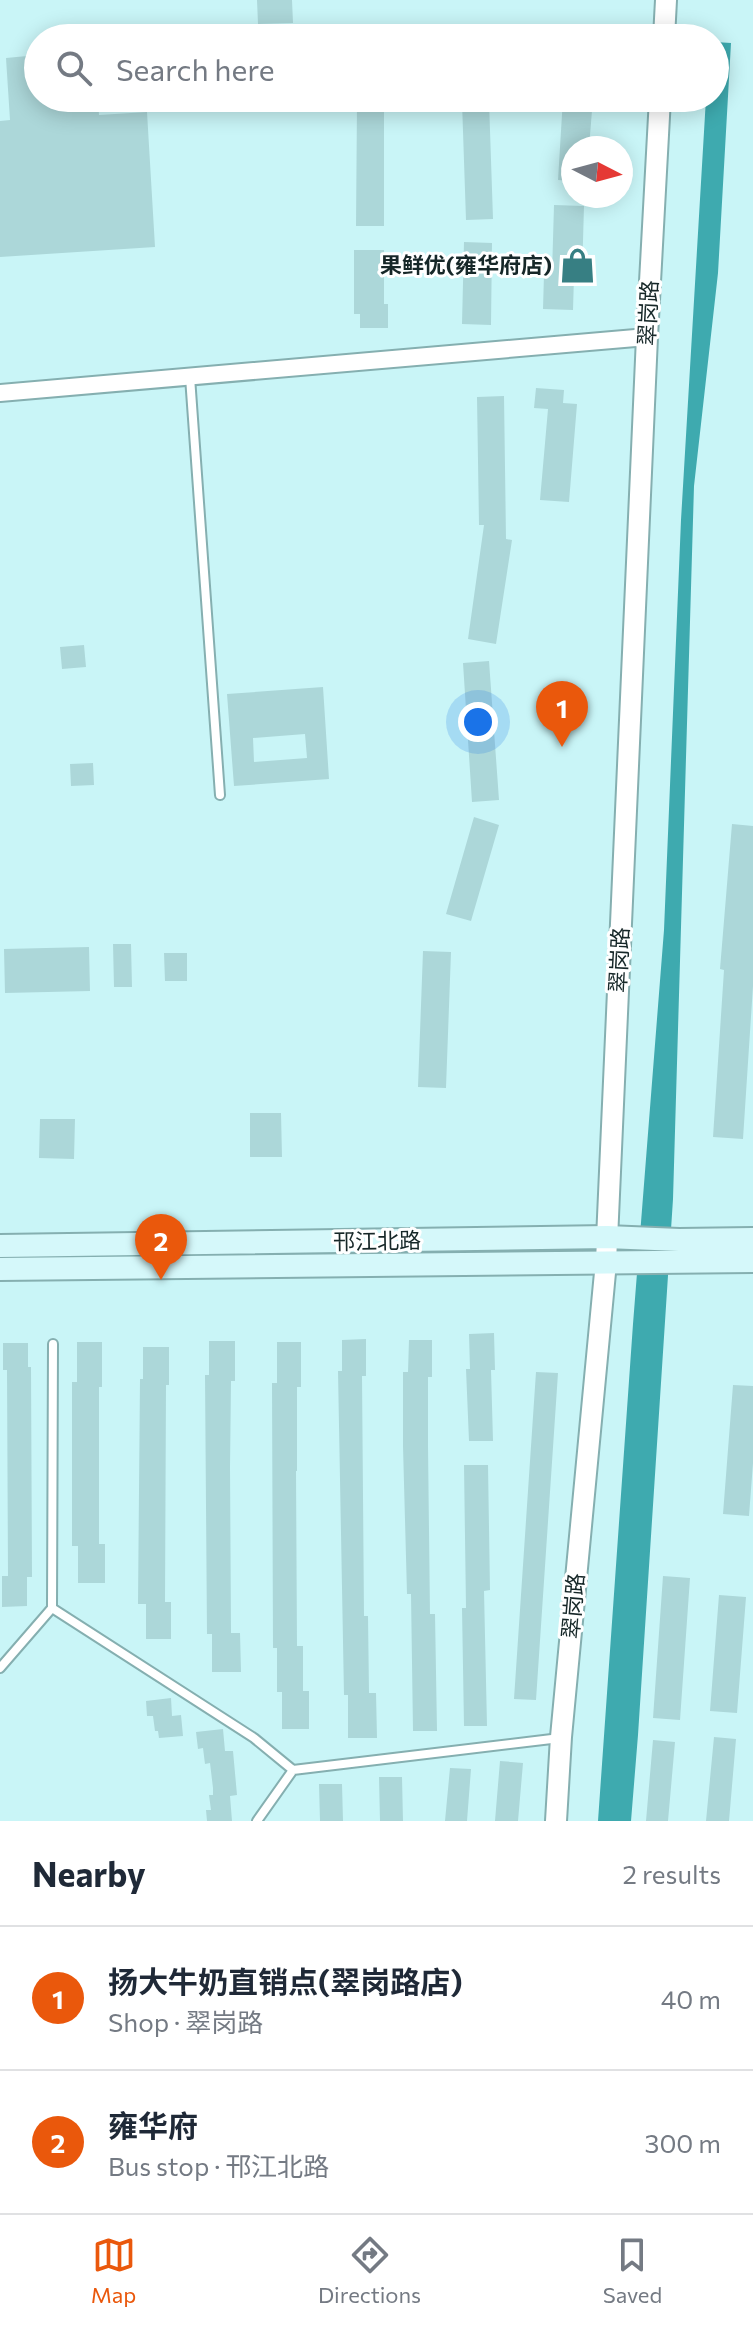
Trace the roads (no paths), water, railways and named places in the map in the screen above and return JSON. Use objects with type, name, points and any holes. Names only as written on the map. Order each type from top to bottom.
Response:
[{"type":"main road","name":"邗江北路","points":[[0,1246],[607,1237],[634,1239],[681,1251],[753,1261]]},
{"type":"main road","name":"邗江北路","points":[[0,1269],[631,1262],[753,1239]]},
{"type":"street","points":[[665,24],[666,0]]},
{"type":"street","name":"翠岗路","points":[[556,1821],[561,1737],[606,1262],[659,112]]},
{"type":"street","points":[[0,393],[647,337]]},
{"type":"lane","points":[[190,376],[220,795]]},
{"type":"lane","points":[[0,1668],[52,1608],[53,1344]]},
{"type":"lane","points":[[52,1608],[254,1738],[293,1770],[561,1737]]},
{"type":"lane","points":[[257,1821],[293,1770]]},
{"type":"water","points":[[705,112],[727,112],[718,273],[694,486],[673,1199],[638,1735],[631,1821],[598,1821],[664,930],[681,520]]},
{"type":"place","name":"果鲜优(雍华府店)","points":[[578,265]]},
{"type":"place","name":"扬大牛奶直销点(翠岗路店)","points":[[562,747]]},
{"type":"place","name":"雍华府","points":[[161,1280]]}]
